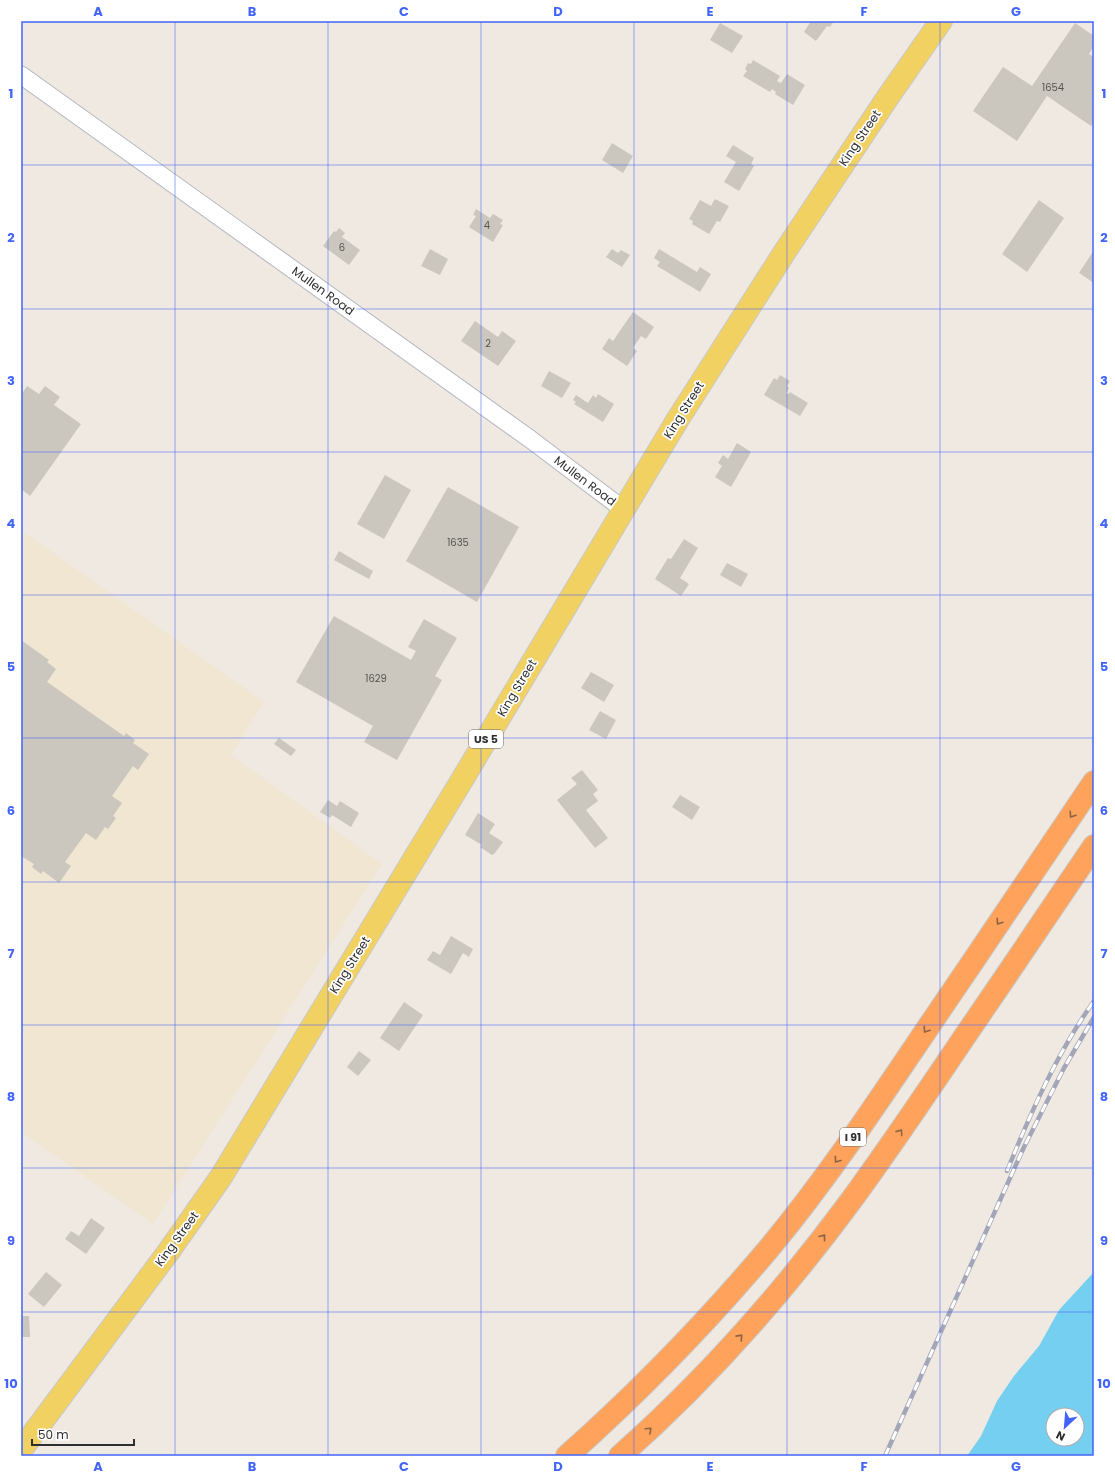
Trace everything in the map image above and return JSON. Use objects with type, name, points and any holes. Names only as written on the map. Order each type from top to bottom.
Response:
[{"type":"highway","name":"I 91","points":[[567,1456],[626,1402],[676,1353],[741,1281],[804,1204],[868,1116],[1094,782]]},
{"type":"highway","points":[[620,1456],[666,1413],[730,1348],[822,1240],[912,1115],[1094,846]]},
{"type":"main road","name":"King Street","points":[[21,1450],[169,1251],[221,1177],[451,798],[623,509],[759,291],[888,96],[941,21]]},
{"type":"street","name":"Mullen Road","points":[[21,75],[530,439],[623,509]]},
{"type":"shaded area","points":[[21,530],[264,702],[231,755],[382,864],[153,1224],[21,1132]]},
{"type":"water","points":[[1094,1272],[1094,1456],[967,1456],[981,1436],[997,1401],[1014,1376],[1039,1346],[1059,1310]]},
{"type":"building","points":[[811,21],[834,21],[830,27],[827,26],[816,41],[804,32]]},
{"type":"building","points":[[720,23],[743,36],[732,53],[710,40]]},
{"type":"building","points":[[1075,23],[1094,36],[1094,46],[1089,54],[1094,57],[1094,122],[1091,126],[1047,96],[1017,141],[973,111],[1003,67],[1032,86]]},
{"type":"building","points":[[753,60],[780,76],[777,81],[781,83],[787,74],[805,85],[793,105],[775,94],[776,92],[772,89],[770,92],[743,76],[747,71],[745,69],[748,63],[751,64]]},
{"type":"building","points":[[612,143],[633,156],[623,173],[602,160]]},
{"type":"building","points":[[733,145],[754,158],[751,164],[754,166],[739,191],[724,182],[736,162],[726,156]]},
{"type":"building","points":[[715,199],[729,206],[720,222],[717,221],[709,234],[692,224],[693,221],[689,219],[700,200],[711,206]]},
{"type":"building","points":[[1039,200],[1064,218],[1027,272],[1002,254]]},
{"type":"building","points":[[476,209],[490,218],[493,214],[503,220],[500,224],[503,225],[493,242],[469,227],[476,216],[473,215]]},
{"type":"building","points":[[339,228],[345,233],[342,237],[360,250],[349,265],[323,246],[334,231],[336,232]]},
{"type":"building","points":[[430,249],[448,259],[440,275],[421,266]]},
{"type":"building","points":[[612,249],[618,253],[621,250],[630,255],[622,267],[606,257]]},
{"type":"building","points":[[659,249],[697,272],[700,267],[711,274],[700,292],[657,266],[660,262],[654,258]]},
{"type":"building","points":[[1094,250],[1094,283],[1079,273]]},
{"type":"building","points":[[633,312],[654,327],[646,339],[641,336],[633,348],[637,351],[627,366],[602,349],[609,338],[613,341]]},
{"type":"building","points":[[475,321],[498,337],[502,331],[516,341],[498,366],[461,341]]},
{"type":"building","points":[[549,371],[571,383],[562,398],[541,386]]},
{"type":"building","points":[[780,375],[790,381],[787,386],[789,388],[786,393],[789,394],[790,392],[808,403],[800,416],[764,395],[774,378],[777,380]]},
{"type":"building","points":[[27,386],[39,394],[45,386],[60,397],[54,405],[81,424],[30,496],[21,489],[21,395]]},
{"type":"building","points":[[598,394],[614,404],[603,422],[574,404],[576,402],[573,400],[576,395],[588,403],[593,395],[596,398]]},
{"type":"building","points":[[737,443],[751,452],[731,487],[715,477],[722,466],[718,463],[723,455],[728,459]]},
{"type":"building","points":[[385,475],[411,490],[384,539],[357,524]]},
{"type":"building","points":[[448,487],[519,527],[477,602],[406,561]]},
{"type":"building","points":[[684,539],[698,548],[680,578],[689,584],[681,596],[655,579],[668,558],[671,559]]},
{"type":"building","points":[[339,551],[373,571],[369,579],[334,560]]},
{"type":"building","points":[[727,563],[748,574],[741,587],[720,575]]},
{"type":"building","points":[[334,616],[411,660],[416,651],[408,647],[424,619],[457,638],[435,676],[442,680],[397,760],[364,742],[373,726],[296,682]]},
{"type":"building","points":[[21,640],[49,660],[47,662],[56,669],[47,682],[124,736],[126,733],[135,740],[133,743],[149,754],[138,770],[133,766],[112,796],[122,803],[113,816],[116,818],[108,829],[105,827],[96,840],[86,833],[65,862],[71,866],[59,883],[43,871],[41,874],[32,867],[34,864],[21,856]]},
{"type":"building","points":[[591,672],[614,685],[604,702],[581,688]]},
{"type":"building","points":[[600,711],[616,720],[606,739],[589,730]]},
{"type":"building","points":[[279,738],[296,750],[291,756],[274,744]]},
{"type":"building","points":[[582,770],[598,790],[593,794],[598,801],[586,810],[608,838],[595,848],[557,800],[577,784],[571,778]]},
{"type":"building","points":[[680,795],[700,807],[692,820],[672,807]]},
{"type":"building","points":[[328,800],[337,806],[340,801],[359,813],[351,827],[332,815],[330,818],[320,812]]},
{"type":"building","points":[[478,813],[495,824],[489,833],[503,842],[492,855],[480,847],[482,845],[465,835]]},
{"type":"building","points":[[451,936],[473,949],[469,957],[463,953],[451,974],[427,960],[433,951],[440,955]]},
{"type":"building","points":[[404,1002],[423,1015],[399,1051],[380,1038]]},
{"type":"building","points":[[359,1051],[371,1060],[358,1076],[347,1067]]},
{"type":"building","points":[[91,1218],[105,1228],[86,1254],[65,1239],[71,1231],[79,1236]]},
{"type":"building","points":[[46,1272],[62,1285],[44,1307],[28,1294]]},
{"type":"building","points":[[21,1316],[29,1316],[30,1337],[21,1337]]},
{"type":"railway","points":[[1007,1171],[1046,1083],[1068,1041],[1094,1001]]},
{"type":"railway","points":[[885,1456],[1024,1147],[1064,1068],[1094,1017]]}]
